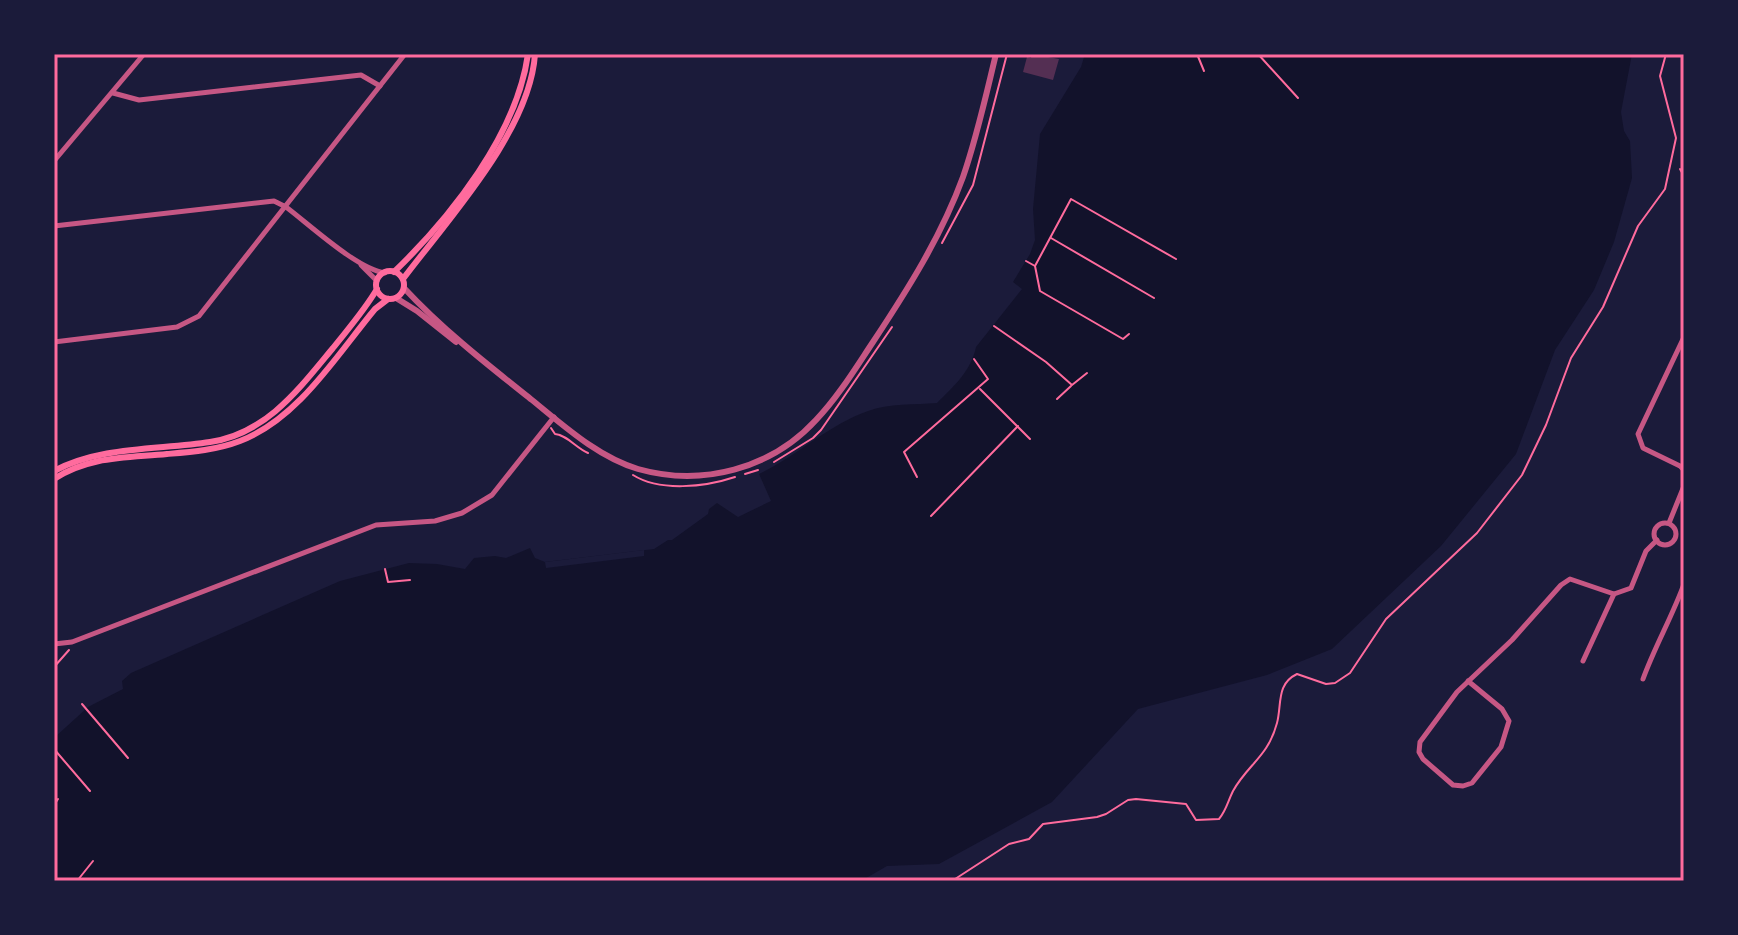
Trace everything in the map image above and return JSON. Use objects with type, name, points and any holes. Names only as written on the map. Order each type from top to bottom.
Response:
[{"type":"main road","points":[[54,471],[79,459],[110,453],[211,442],[253,427],[276,412],[305,383],[367,306],[385,273],[394,272],[439,223],[482,163],[517,100],[528,54]]},
{"type":"main road","points":[[54,479],[98,460],[213,449],[251,436],[283,416],[375,309],[404,288],[403,279],[466,199],[526,95],[535,54]]},
{"type":"main road","points":[[394,272],[403,279]]},
{"type":"main road","points":[[377,285],[392,299]]},
{"type":"street","points":[[54,161],[144,54]]},
{"type":"street","points":[[54,342],[177,327],[193,321],[405,54]]},
{"type":"street","points":[[404,288],[472,352],[604,454],[637,468],[669,475],[728,472],[761,461],[792,442],[815,422],[839,392],[922,265],[962,179],[996,54]]},
{"type":"street","points":[[113,93],[139,100],[361,75],[380,86]]},
{"type":"street","points":[[54,226],[274,201],[356,260],[385,273]]},
{"type":"street","points":[[356,260],[377,285]]},
{"type":"street","points":[[392,299],[472,352]]},
{"type":"street","points":[[1684,337],[1638,434],[1643,448],[1684,470]]},
{"type":"street","points":[[54,644],[72,642],[376,525],[435,521],[462,513],[492,495],[554,417]]},
{"type":"street","points":[[1669,523],[1684,486]]},
{"type":"street","points":[[1468,681],[1502,709],[1509,721],[1501,747],[1472,783],[1463,786],[1453,785],[1419,752],[1420,742],[1468,681],[1570,579],[1614,594],[1631,588],[1646,551],[1657,540],[1656,527],[1669,523],[1676,530],[1672,542],[1666,545],[1657,540]]},
{"type":"street","points":[[1676,536],[1684,540]]},
{"type":"street","points":[[1643,679],[1684,584]]},
{"type":"street","points":[[1583,661],[1614,594]]},
{"type":"path","points":[[940,246],[973,185],[1007,54]]},
{"type":"path","points":[[1197,54],[1204,71]]},
{"type":"path","points":[[1258,54],[1298,98]]},
{"type":"path","points":[[952,881],[1009,844],[1029,839],[1043,824],[1097,817],[1128,800],[1186,804],[1196,820],[1219,819],[1234,789],[1269,746],[1277,722],[1281,689],[1287,680],[1297,674],[1326,684],[1342,679],[1358,663],[1386,619],[1477,533],[1528,465],[1571,358],[1603,307],[1638,226],[1665,189],[1676,138],[1660,76],[1666,54]]},
{"type":"path","points":[[1680,169],[1684,176]]},
{"type":"path","points":[[1129,334],[1123,339],[1040,291],[1035,266],[1071,199],[1176,259]]},
{"type":"path","points":[[1050,238],[1154,298]]},
{"type":"path","points":[[1026,261],[1035,266]]},
{"type":"path","points":[[624,472],[643,482],[704,484],[754,472],[781,459],[821,430],[893,326]]},
{"type":"path","points":[[994,326],[1035,353],[1072,385]]},
{"type":"path","points":[[917,477],[904,452],[988,379],[974,359]]},
{"type":"path","points":[[1057,399],[1087,373]]},
{"type":"path","points":[[979,388],[1030,439]]},
{"type":"path","points":[[547,425],[555,434],[560,434],[590,454]]},
{"type":"path","points":[[931,516],[1018,426]]},
{"type":"path","points":[[385,569],[388,582],[410,580]]},
{"type":"path","points":[[54,667],[72,646]]},
{"type":"path","points":[[82,704],[128,758]]},
{"type":"path","points":[[54,749],[90,791]]},
{"type":"path","points":[[54,805],[58,799]]},
{"type":"path","points":[[77,881],[93,861]]},
{"type":"shaded area","points":[[1085,54],[1632,54],[1621,112],[1624,131],[1630,141],[1632,178],[1614,242],[1594,290],[1555,350],[1516,454],[1441,546],[1332,649],[1267,675],[1138,709],[1052,802],[939,864],[887,866],[861,881],[54,881],[54,738],[88,707],[123,689],[122,681],[131,673],[340,581],[409,563],[465,569],[474,558],[506,558],[530,548],[535,558],[545,562],[654,549],[708,514],[717,503],[738,517],[771,501],[759,474],[853,417],[884,407],[937,403],[961,378],[976,347],[1022,289],[1013,282],[1035,240],[1033,209],[1040,134],[1081,67]]},
{"type":"pier","points":[[644,550],[644,556],[546,568],[545,562]]},
{"type":"building","points":[[1032,54],[1059,59],[1053,80],[1023,72],[1027,57],[1031,58]]}]
